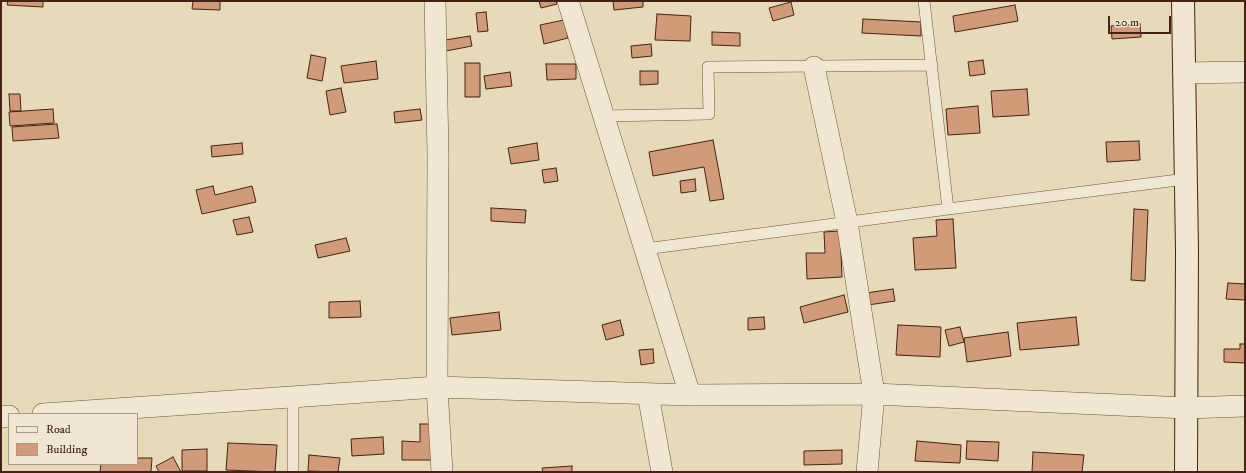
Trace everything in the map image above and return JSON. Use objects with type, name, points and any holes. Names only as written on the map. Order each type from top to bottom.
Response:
[{"type":"street","points":[[435,1],[438,155],[437,387],[442,472]]},
{"type":"street","points":[[568,1],[690,396]]},
{"type":"street","points":[[1183,1],[1186,179],[1186,472]]},
{"type":"street","points":[[814,67],[847,222],[874,394],[867,472]]},
{"type":"street","points":[[1184,73],[1245,72]]},
{"type":"street","points":[[58,413],[437,387],[690,396],[874,394],[1186,408],[1245,406]]},
{"type":"street","points":[[648,394],[662,472]]},
{"type":"lane","points":[[924,1],[948,209]]},
{"type":"lane","points":[[604,116],[709,114],[708,68],[932,65]]},
{"type":"lane","points":[[645,249],[1186,179]]},
{"type":"lane","points":[[293,397],[293,472]]},
{"type":"building","points":[[8,1],[43,1],[43,7],[7,5]]},
{"type":"building","points":[[193,1],[220,1],[220,10],[192,9]]},
{"type":"building","points":[[539,1],[556,1],[557,4],[541,8]]},
{"type":"building","points":[[613,1],[643,1],[643,7],[614,10]]},
{"type":"building","points":[[791,2],[794,15],[773,21],[769,8]]},
{"type":"building","points":[[1015,5],[1018,21],[955,32],[953,16]]},
{"type":"building","points":[[486,12],[488,31],[478,32],[476,13]]},
{"type":"building","points":[[657,14],[691,16],[690,41],[655,40]]},
{"type":"building","points":[[863,19],[921,22],[921,36],[862,33]]},
{"type":"building","points":[[564,20],[568,38],[544,44],[540,25]]},
{"type":"building","points":[[1140,24],[1141,37],[1112,39],[1111,26]]},
{"type":"building","points":[[712,32],[740,33],[740,46],[712,45]]},
{"type":"building","points":[[470,36],[472,46],[446,51],[445,40]]},
{"type":"building","points":[[651,44],[652,56],[632,58],[631,46]]},
{"type":"building","points":[[311,55],[326,58],[322,81],[307,78]]},
{"type":"building","points":[[983,60],[985,74],[970,76],[968,62]]},
{"type":"building","points":[[376,61],[378,79],[344,83],[341,66]]},
{"type":"building","points":[[465,63],[480,63],[480,97],[465,97]]},
{"type":"building","points":[[546,64],[576,64],[576,79],[547,80]]},
{"type":"building","points":[[640,71],[658,71],[658,84],[640,85]]},
{"type":"building","points":[[510,72],[512,86],[486,89],[484,76]]},
{"type":"building","points":[[341,88],[346,112],[330,115],[326,91]]},
{"type":"building","points":[[1027,89],[1029,115],[993,117],[991,91]]},
{"type":"building","points":[[9,94],[20,94],[21,111],[10,111]]},
{"type":"building","points":[[978,106],[980,133],[948,135],[946,109]]},
{"type":"building","points":[[53,109],[54,123],[10,126],[9,112]]},
{"type":"building","points":[[420,109],[422,120],[395,123],[394,112]]},
{"type":"building","points":[[57,124],[59,138],[13,141],[12,127]]},
{"type":"building","points":[[713,140],[724,199],[710,201],[704,167],[653,176],[649,152]]},
{"type":"building","points":[[1139,141],[1140,160],[1107,162],[1106,142]]},
{"type":"building","points":[[242,143],[243,154],[212,157],[211,146]]},
{"type":"building","points":[[537,143],[539,160],[511,164],[508,148]]},
{"type":"building","points":[[556,168],[558,181],[544,183],[542,170]]},
{"type":"building","points":[[695,179],[696,191],[681,193],[680,181]]},
{"type":"building","points":[[213,186],[215,195],[252,186],[256,202],[202,214],[196,190]]},
{"type":"building","points":[[491,208],[526,210],[525,223],[491,221]]},
{"type":"building","points":[[1134,209],[1148,210],[1145,281],[1131,280]]},
{"type":"building","points":[[249,217],[253,232],[237,235],[233,220]]},
{"type":"building","points":[[953,219],[956,268],[915,270],[913,238],[937,236],[936,220]]},
{"type":"building","points":[[840,231],[842,277],[807,279],[806,253],[825,253],[824,232]]},
{"type":"building","points":[[346,238],[350,251],[318,258],[315,245]]},
{"type":"building","points":[[1228,283],[1245,284],[1245,300],[1226,299]]},
{"type":"building","points":[[893,289],[895,301],[868,305],[866,293]]},
{"type":"building","points":[[844,295],[848,312],[804,323],[800,307]]},
{"type":"building","points":[[360,301],[361,317],[329,318],[329,302]]},
{"type":"building","points":[[499,312],[501,330],[452,335],[450,318]]},
{"type":"building","points":[[764,317],[765,329],[748,330],[748,318]]},
{"type":"building","points":[[1076,317],[1079,345],[1020,350],[1017,323]]},
{"type":"building","points":[[620,320],[624,335],[606,340],[602,325]]},
{"type":"building","points":[[898,325],[941,327],[940,357],[896,355]]},
{"type":"building","points":[[960,327],[964,342],[949,346],[945,330]]},
{"type":"building","points":[[1008,332],[1011,356],[967,362],[964,338]]},
{"type":"building","points":[[1240,344],[1245,344],[1245,363],[1224,362],[1224,349],[1240,349]]},
{"type":"building","points":[[653,349],[654,363],[641,365],[639,350]]},
{"type":"building","points":[[420,424],[434,424],[435,460],[402,460],[402,441],[420,442]]},
{"type":"building","points":[[383,437],[384,454],[352,456],[351,439]]},
{"type":"building","points":[[917,441],[961,445],[960,463],[915,461]]},
{"type":"building","points":[[967,441],[999,442],[998,461],[966,459]]},
{"type":"building","points":[[228,443],[277,445],[275,472],[226,470]]},
{"type":"building","points":[[207,449],[207,471],[182,471],[182,450]]},
{"type":"building","points":[[842,450],[842,464],[804,465],[804,451]]},
{"type":"building","points":[[1033,452],[1084,455],[1082,472],[1032,472]]},
{"type":"building","points":[[309,455],[340,458],[338,472],[308,471]]},
{"type":"building","points":[[173,457],[181,472],[159,472],[156,466]]},
{"type":"building","points":[[138,458],[152,458],[151,472],[100,472],[101,465],[138,465]]},
{"type":"building","points":[[572,466],[572,472],[543,472],[542,468]]}]
